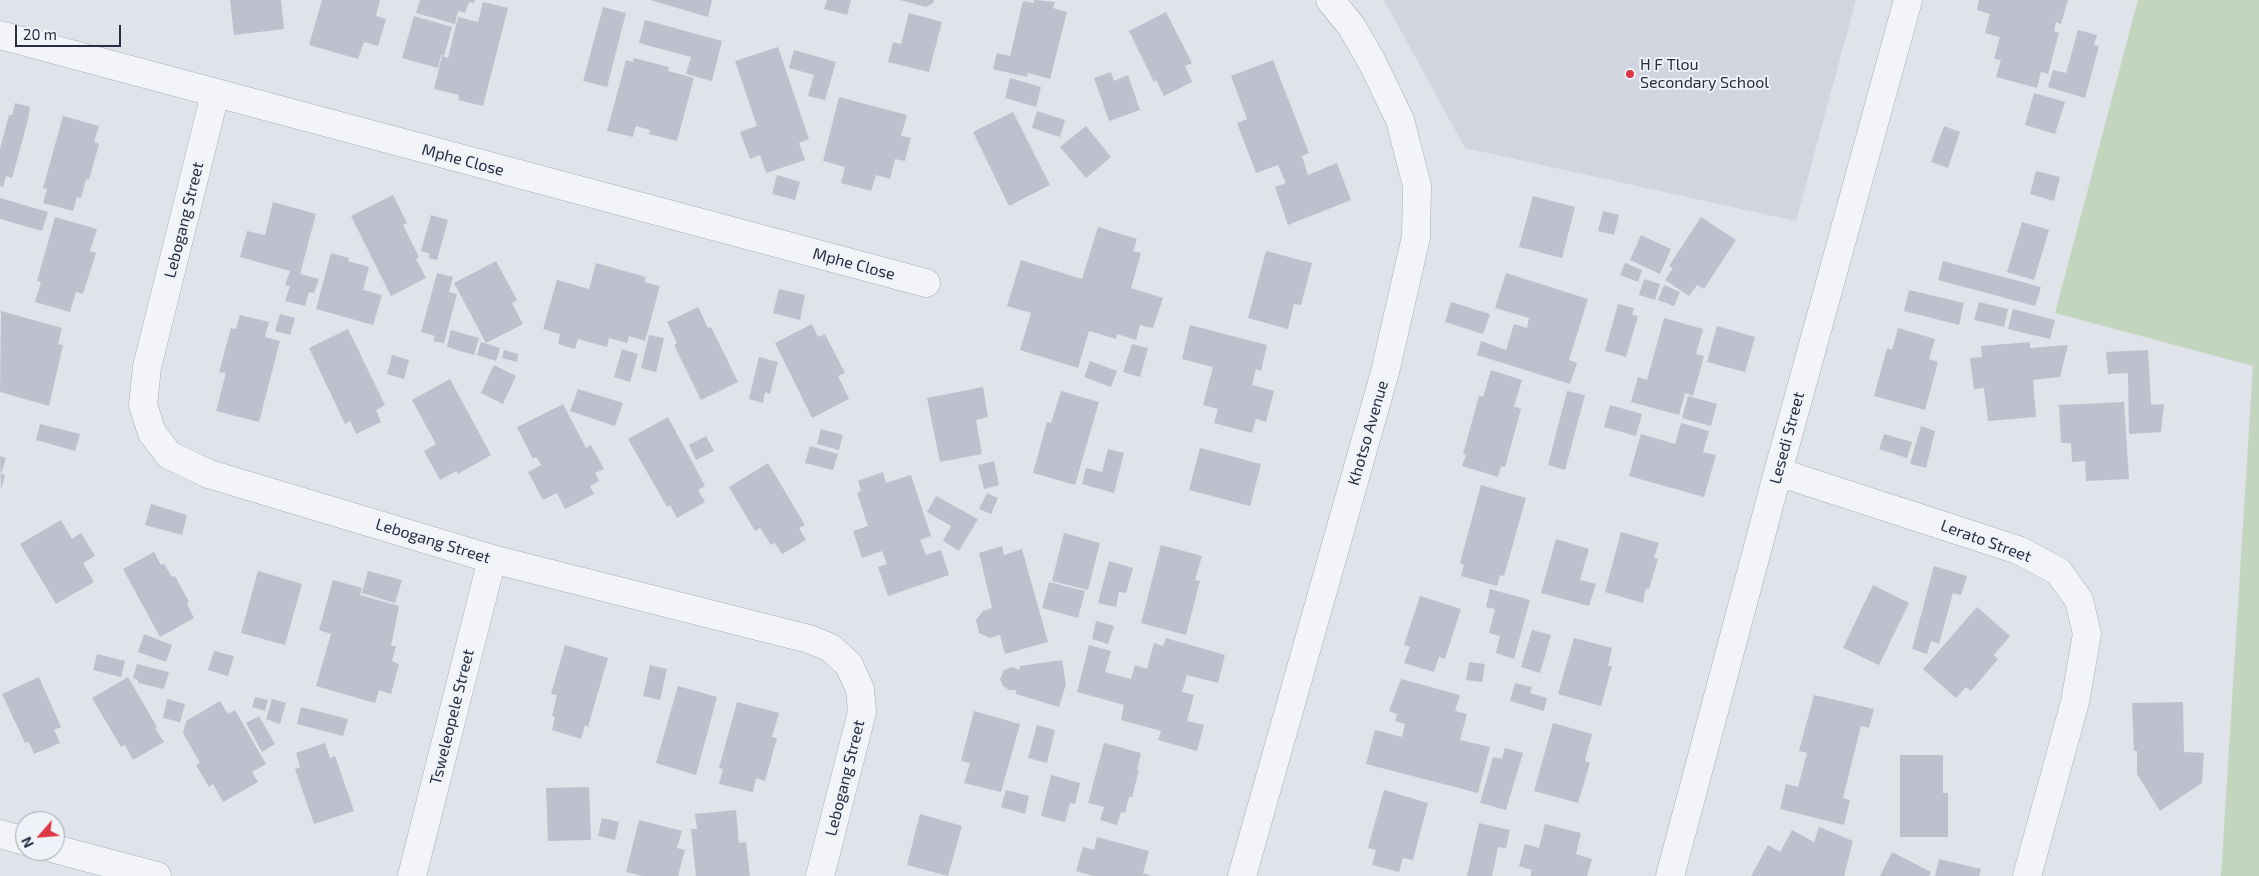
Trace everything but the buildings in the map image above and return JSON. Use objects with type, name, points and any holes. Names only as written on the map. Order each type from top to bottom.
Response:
[{"type":"street","name":"Khotso Avenue","points":[[1242,876],[1385,372],[1416,237],[1417,186],[1400,120],[1372,62],[1352,27],[1330,0]]},
{"type":"street","name":"Lesedi Street","points":[[1670,876],[1778,472],[1908,0]]},
{"type":"street","name":"Mphe Close","points":[[0,35],[926,283]]},
{"type":"street","name":"Lebogang Street","points":[[215,94],[147,367],[143,405],[152,433],[169,455],[209,474],[492,559],[809,639],[831,648],[849,665],[860,689],[862,712],[820,876]]},
{"type":"street","name":"Lerato Street","points":[[1778,472],[2018,550],[2058,571],[2079,600],[2087,634],[2075,702],[2027,876]]},
{"type":"street","name":"Tsweleopele Street","points":[[412,876],[492,559]]},
{"type":"street","points":[[65,852],[157,876]]},
{"type":"shaded area","name":"H F Tlou Secondary School","points":[[1384,0],[1856,0],[1796,221],[1465,148]]},
{"type":"green space","points":[[2138,0],[2259,0],[2259,876],[2221,876],[2253,366],[2055,313]]},
{"type":"place","name":"H F Tlou Secondary School","points":[[1630,74]]}]
